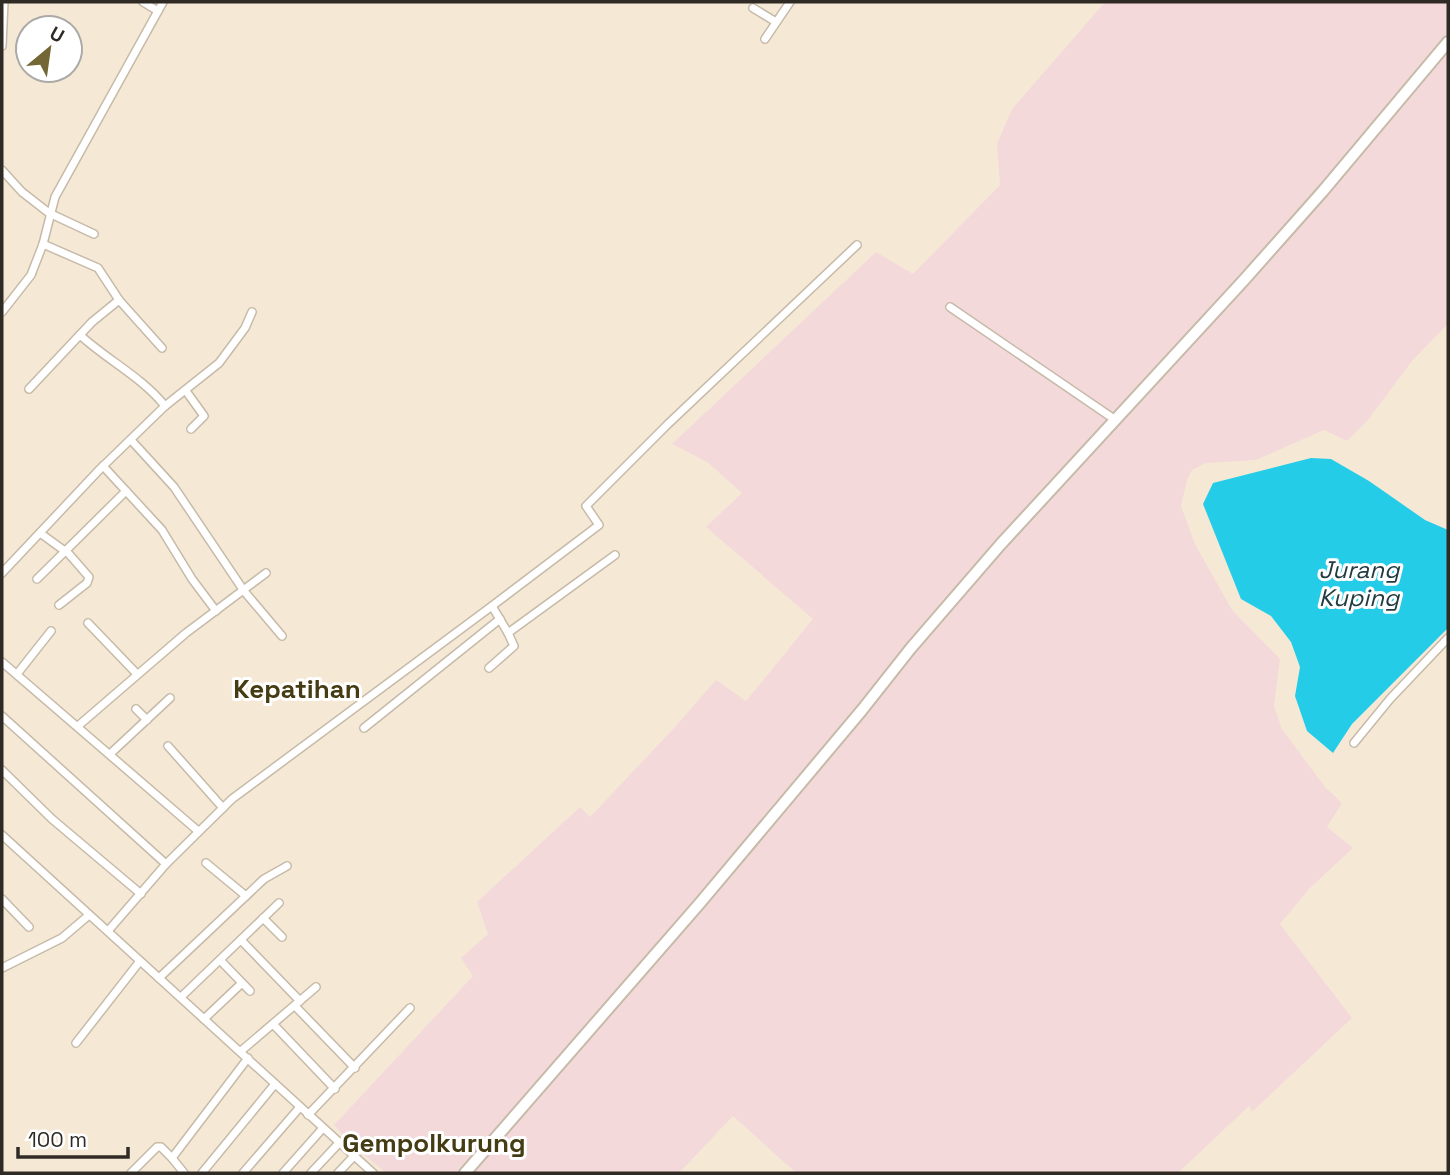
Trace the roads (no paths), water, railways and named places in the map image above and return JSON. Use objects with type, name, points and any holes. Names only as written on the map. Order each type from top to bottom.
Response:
[{"type":"street","points":[[2,46],[4,2]]},
{"type":"street","points":[[143,2],[158,11]]},
{"type":"street","points":[[2,312],[31,275],[59,188],[163,2]]},
{"type":"street","points":[[765,39],[790,2]]},
{"type":"street","points":[[753,8],[776,22]]},
{"type":"street","points":[[465,1173],[700,904],[977,572],[1323,191],[1448,42]]},
{"type":"street","points":[[2,170],[22,192],[49,213],[94,234]]},
{"type":"street","points":[[43,244],[98,268],[119,300],[162,348]]},
{"type":"street","points":[[108,931],[198,831],[258,779],[384,688],[599,525],[586,506],[668,424],[857,245]]},
{"type":"street","points":[[29,389],[80,335],[119,300]]},
{"type":"street","points":[[950,307],[1114,419]]},
{"type":"street","points":[[2,573],[103,466],[166,406],[226,356],[252,312]]},
{"type":"street","points":[[80,335],[100,353],[148,386],[166,406]]},
{"type":"street","points":[[186,391],[204,416],[191,429]]},
{"type":"street","points":[[131,440],[185,501],[244,591],[282,636]]},
{"type":"street","points":[[103,466],[162,530],[187,573],[216,611]]},
{"type":"street","points":[[37,579],[126,491]]},
{"type":"street","points":[[40,533],[74,559],[89,579],[88,583],[60,605]]},
{"type":"street","points":[[508,633],[615,555]]},
{"type":"street","points":[[78,726],[137,674],[266,573]]},
{"type":"street","points":[[489,668],[514,646],[492,606]]},
{"type":"street","points":[[364,728],[500,619]]},
{"type":"street","points":[[88,623],[137,674]]},
{"type":"street","points":[[17,674],[51,631]]},
{"type":"street","points":[[1354,743],[1390,699],[1448,638]]},
{"type":"street","points":[[2,662],[198,831]]},
{"type":"street","points":[[384,688],[394,703]]},
{"type":"street","points":[[110,754],[170,698]]},
{"type":"street","points":[[136,709],[147,720]]},
{"type":"street","points":[[2,716],[166,864]]},
{"type":"street","points":[[168,746],[223,808]]},
{"type":"street","points":[[2,770],[52,819],[141,894]]},
{"type":"street","points":[[2,835],[373,1173]]},
{"type":"street","points":[[206,863],[246,896]]},
{"type":"street","points":[[159,978],[264,879],[287,866]]},
{"type":"street","points":[[2,899],[29,927]]},
{"type":"street","points":[[181,997],[279,903]]},
{"type":"street","points":[[2,968],[62,938],[89,915]]},
{"type":"street","points":[[263,919],[282,937]]},
{"type":"street","points":[[241,940],[355,1068]]},
{"type":"street","points":[[220,960],[250,991]]},
{"type":"street","points":[[76,1043],[140,961]]},
{"type":"street","points":[[204,1019],[242,983]]},
{"type":"street","points":[[241,1051],[316,987]]},
{"type":"street","points":[[308,1115],[410,1008]]},
{"type":"street","points":[[273,1024],[335,1089]]},
{"type":"street","points":[[172,1158],[248,1058]]},
{"type":"street","points":[[202,1173],[275,1084]]},
{"type":"street","points":[[243,1173],[300,1107]]},
{"type":"street","points":[[283,1173],[323,1128]]},
{"type":"street","points":[[311,1173],[340,1142]]},
{"type":"street","points":[[131,1173],[157,1147],[161,1147],[184,1173]]},
{"type":"street","points":[[338,1173],[354,1156]]},
{"type":"water","name":"Jurang Kuping","points":[[1311,458],[1331,459],[1369,481],[1425,520],[1448,530],[1448,628],[1352,724],[1333,753],[1307,731],[1295,696],[1300,667],[1291,642],[1271,616],[1241,599],[1203,504],[1213,483]]},
{"type":"district","name":"Kepatihan","points":[[297,689]]},
{"type":"district","name":"Gempolkurung","points":[[434,1143]]}]
